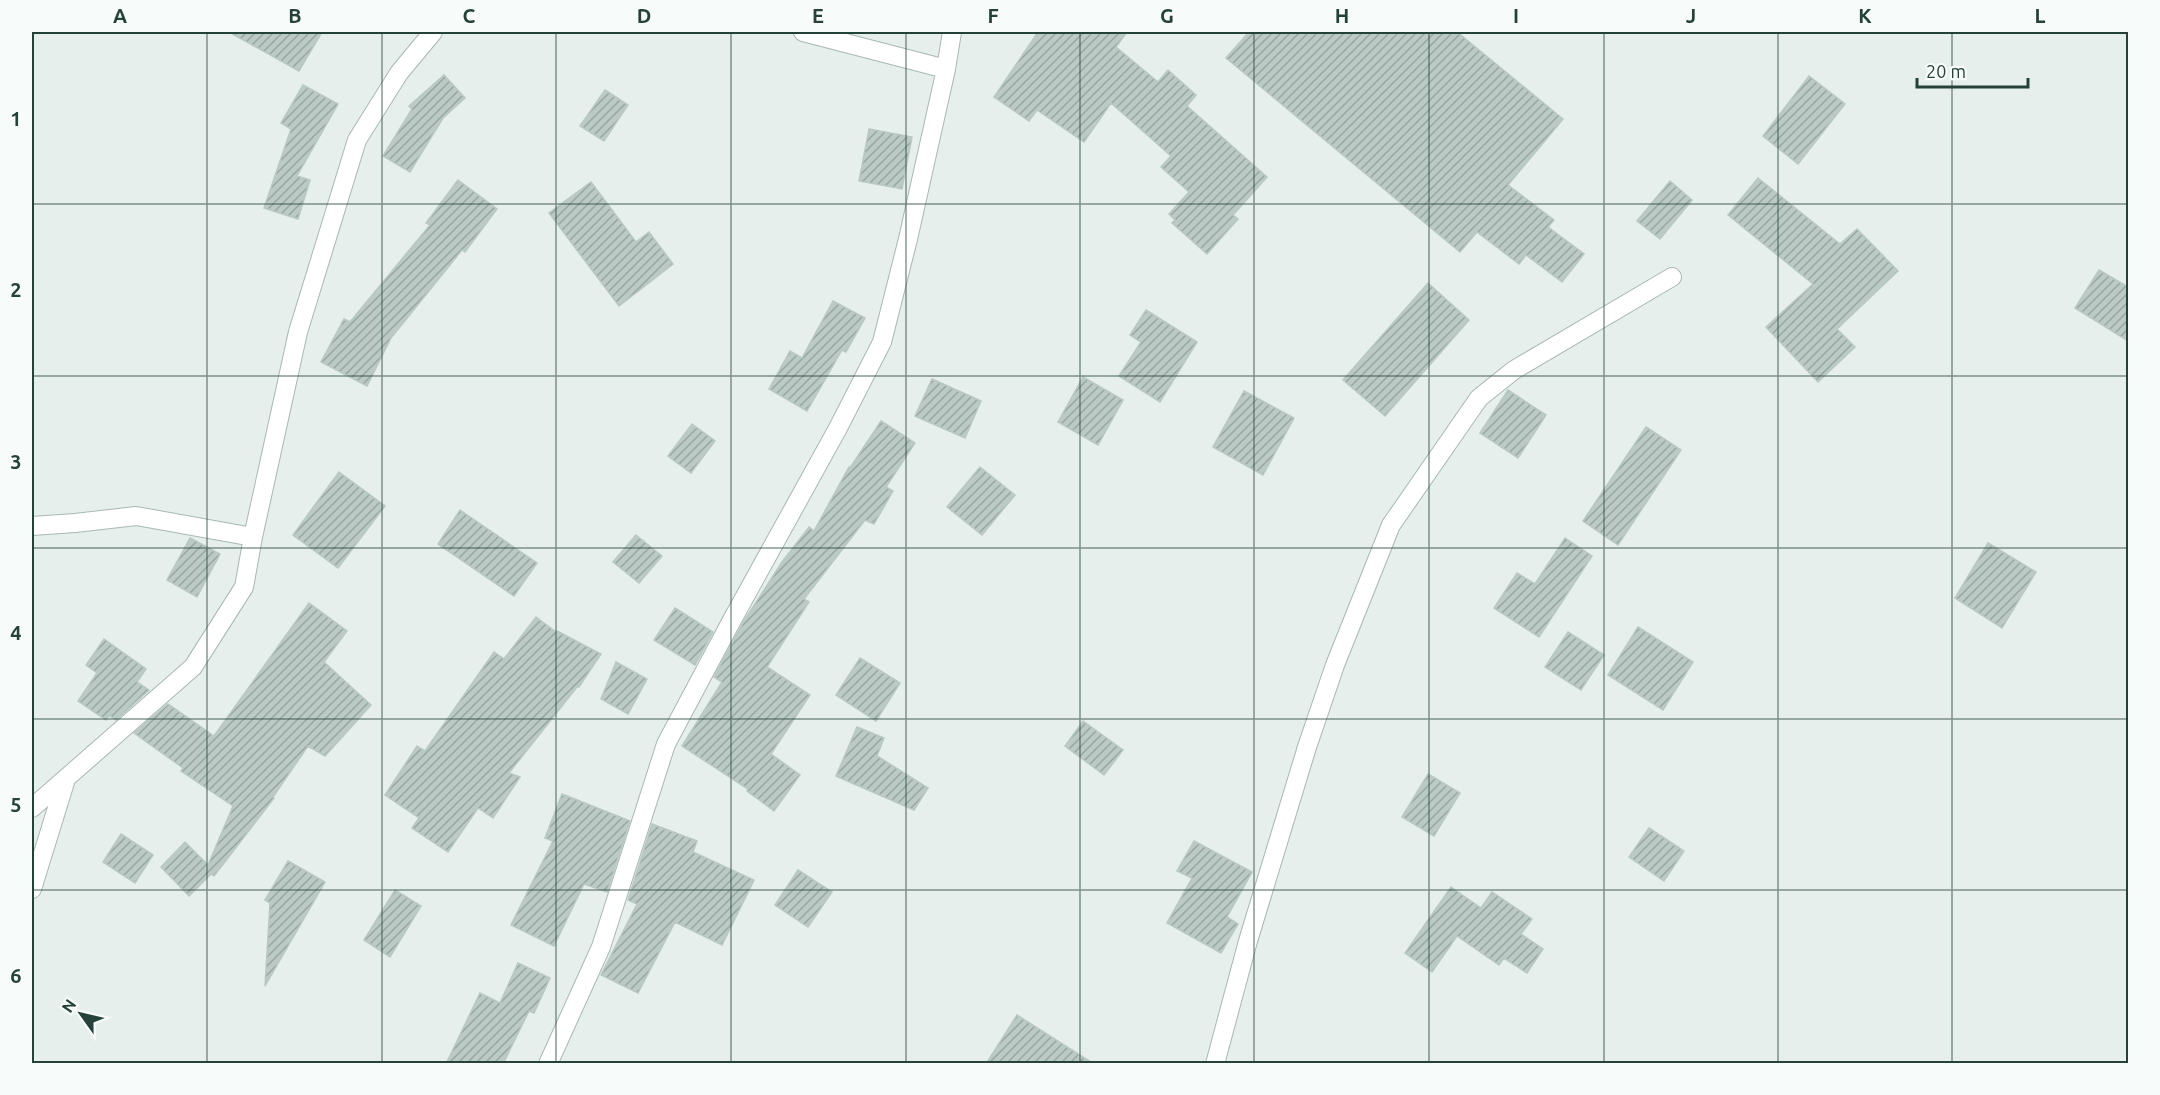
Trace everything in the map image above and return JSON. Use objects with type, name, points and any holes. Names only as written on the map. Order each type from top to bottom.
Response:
[{"type":"street","points":[[32,808],[193,667],[244,587],[298,332],[357,140],[399,73],[433,32]]},
{"type":"street","points":[[803,32],[945,69]]},
{"type":"street","points":[[548,1064],[601,947],[666,744],[838,428],[882,342],[908,239],[952,32]]},
{"type":"street","points":[[1215,1064],[1248,941],[1307,747],[1335,665],[1392,525],[1479,398],[1514,370],[1672,277]]},
{"type":"street","points":[[32,526],[75,524],[136,516],[253,537]]},
{"type":"street","points":[[32,889],[66,779]]},
{"type":"building","points":[[229,32],[322,32],[299,71]]},
{"type":"building","points":[[1038,32],[1127,32],[1116,47],[1158,82],[1168,70],[1196,95],[1187,106],[1267,177],[1233,215],[1238,219],[1207,254],[1172,223],[1175,220],[1169,214],[1189,192],[1161,167],[1171,156],[1111,103],[1084,142],[1037,110],[1029,121],[994,97]]},
{"type":"building","points":[[1249,32],[1457,32],[1563,119],[1508,185],[1554,220],[1548,227],[1584,254],[1562,282],[1526,255],[1519,264],[1477,232],[1460,252],[1226,58]]},
{"type":"building","points":[[444,75],[465,98],[443,118],[410,172],[383,156],[412,109],[409,106]]},
{"type":"building","points":[[1809,76],[1845,104],[1798,164],[1763,136]]},
{"type":"building","points":[[303,85],[338,104],[297,176],[310,180],[298,219],[264,208],[291,129],[281,123]]},
{"type":"building","points":[[605,90],[628,105],[604,141],[580,126]]},
{"type":"building","points":[[869,129],[912,137],[902,189],[859,181]]},
{"type":"building","points":[[1758,178],[1840,244],[1857,229],[1898,271],[1837,329],[1855,347],[1818,382],[1766,327],[1813,284],[1728,215]]},
{"type":"building","points":[[458,180],[497,209],[465,252],[462,250],[391,338],[367,386],[321,362],[344,319],[350,322],[430,225],[426,223]]},
{"type":"building","points":[[1670,181],[1692,200],[1660,239],[1637,221]]},
{"type":"building","points":[[591,182],[636,242],[649,232],[673,264],[619,306],[549,213]]},
{"type":"building","points":[[2099,270],[2128,287],[2128,341],[2075,308]]},
{"type":"building","points":[[1428,283],[1469,320],[1385,416],[1343,380]]},
{"type":"building","points":[[833,301],[865,318],[846,352],[842,350],[807,411],[769,389],[790,351],[802,358]]},
{"type":"building","points":[[1146,310],[1197,342],[1160,402],[1119,376],[1141,342],[1130,335]]},
{"type":"building","points":[[1083,377],[1123,400],[1098,445],[1058,422]]},
{"type":"building","points":[[932,379],[981,401],[965,438],[915,416]]},
{"type":"building","points":[[1508,390],[1546,415],[1518,458],[1480,433]]},
{"type":"building","points":[[1244,391],[1294,418],[1263,475],[1213,447]]},
{"type":"building","points":[[881,421],[915,443],[886,487],[893,491],[874,524],[865,520],[804,599],[809,602],[767,667],[810,695],[771,754],[800,775],[774,811],[747,791],[748,789],[682,746],[722,682],[714,677],[744,621],[782,562],[809,527],[814,531],[849,467]]},
{"type":"building","points":[[692,424],[715,441],[691,473],[668,456]]},
{"type":"building","points":[[1646,427],[1681,450],[1618,545],[1583,521]]},
{"type":"building","points":[[980,467],[1015,495],[982,535],[947,507]]},
{"type":"building","points":[[339,472],[385,506],[338,568],[293,535]]},
{"type":"building","points":[[460,510],[537,563],[514,596],[438,544]]},
{"type":"building","points":[[636,535],[662,556],[639,583],[613,562]]},
{"type":"building","points":[[190,538],[220,554],[197,597],[167,580]]},
{"type":"building","points":[[1565,538],[1592,556],[1539,637],[1494,608],[1517,573],[1535,584]]},
{"type":"building","points":[[1988,543],[2036,572],[2002,628],[1955,598]]},
{"type":"building","points":[[309,603],[347,631],[324,662],[371,705],[325,756],[308,746],[274,798],[214,876],[211,874],[189,896],[161,867],[185,842],[208,865],[233,806],[181,771],[183,768],[134,733],[168,704],[214,736]]},
{"type":"building","points":[[675,608],[713,632],[695,665],[654,640]]},
{"type":"building","points":[[536,617],[556,632],[601,654],[579,687],[509,773],[520,777],[493,818],[478,808],[448,852],[412,828],[419,818],[385,795],[417,746],[425,751],[494,652],[504,659]]},
{"type":"building","points":[[1638,627],[1693,662],[1663,710],[1608,675]]},
{"type":"building","points":[[1568,632],[1604,655],[1581,690],[1545,667]]},
{"type":"building","points":[[104,639],[146,669],[137,682],[149,690],[116,720],[109,715],[106,720],[78,701],[97,673],[86,665]]},
{"type":"building","points":[[860,658],[900,683],[876,721],[836,695]]},
{"type":"building","points":[[616,662],[647,679],[628,714],[601,699]]},
{"type":"building","points":[[1083,721],[1123,750],[1104,775],[1065,746]]},
{"type":"building","points":[[857,727],[884,738],[877,756],[928,788],[914,810],[836,776]]},
{"type":"building","points":[[1428,774],[1460,793],[1434,836],[1402,817]]},
{"type":"building","points":[[562,794],[630,821],[607,892],[584,884],[554,946],[511,925],[553,841],[545,838]]},
{"type":"building","points":[[652,824],[697,841],[693,852],[754,880],[722,945],[675,922],[638,993],[601,975],[637,904],[628,900]]},
{"type":"building","points":[[1649,828],[1684,851],[1664,881],[1629,857]]},
{"type":"building","points":[[121,834],[153,855],[135,883],[103,862]]},
{"type":"building","points":[[1194,841],[1252,872],[1227,917],[1238,924],[1221,953],[1167,923],[1192,878],[1177,871]]},
{"type":"building","points":[[288,861],[325,882],[265,986],[270,903],[265,900]]},
{"type":"building","points":[[798,870],[832,892],[808,927],[775,905]]},
{"type":"building","points":[[1451,887],[1481,908],[1492,892],[1532,919],[1521,934],[1543,949],[1527,973],[1504,958],[1499,965],[1457,936],[1432,972],[1405,953]]},
{"type":"building","points":[[395,890],[421,906],[390,957],[364,940]]},
{"type":"building","points":[[518,963],[550,978],[534,1013],[529,1011],[503,1064],[446,1064],[480,993],[500,1003]]},
{"type":"building","points":[[1017,1015],[1094,1064],[986,1064]]}]
